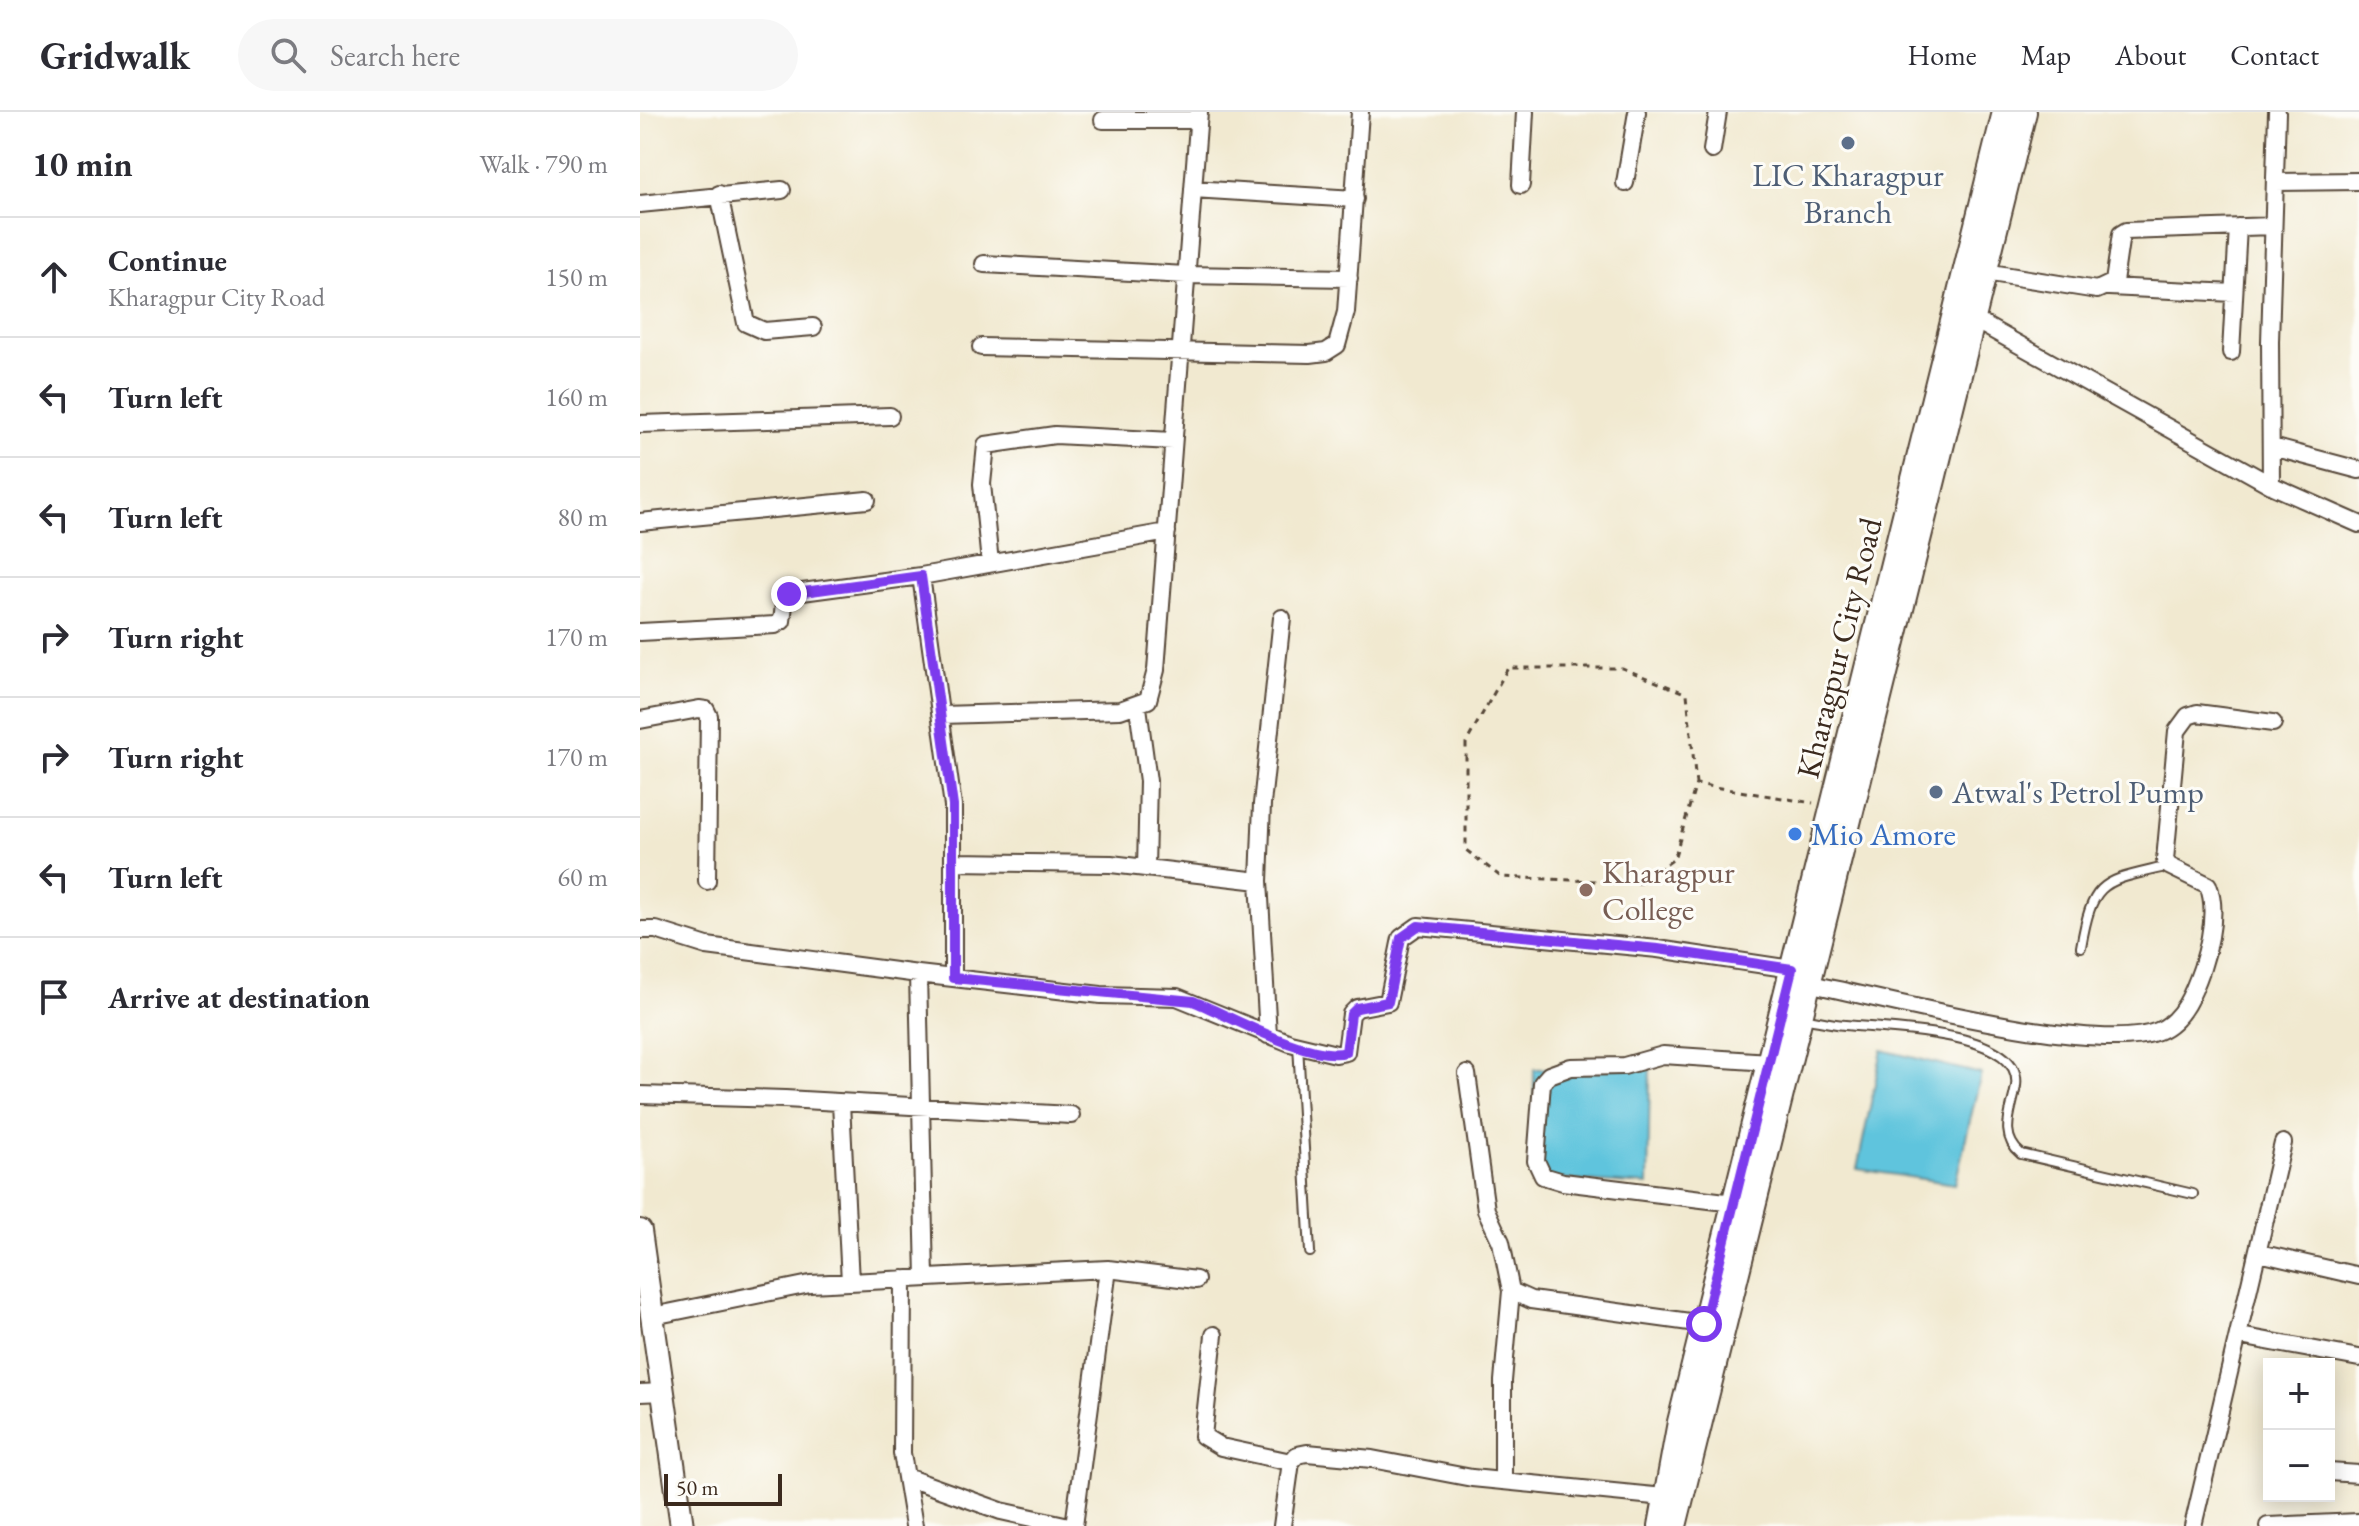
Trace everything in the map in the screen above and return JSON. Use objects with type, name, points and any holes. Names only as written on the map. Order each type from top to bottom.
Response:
[{"type":"main road","name":"Kharagpur City Road","points":[[1661,1526],[1664,1497],[1704,1324],[1769,1062],[1801,976],[1832,806],[2005,112]]},
{"type":"main road","points":[[1674,1526],[1801,1018],[1801,976],[2024,112]]},
{"type":"main road","points":[[640,1231],[682,1526]]},
{"type":"street","points":[[981,347],[1326,352],[1337,345],[1342,332],[1349,278],[1360,112]]},
{"type":"street","points":[[1521,185],[1525,112]]},
{"type":"street","points":[[1625,183],[1637,112]]},
{"type":"street","points":[[1712,150],[1718,112]]},
{"type":"street","points":[[2271,485],[2277,112]]},
{"type":"street","points":[[941,715],[1138,707],[1148,700],[1156,670],[1198,116],[1103,120]]},
{"type":"street","points":[[2275,182],[2359,181]]},
{"type":"street","points":[[1193,189],[1355,199]]},
{"type":"street","points":[[640,204],[782,190]]},
{"type":"street","points":[[719,194],[746,323],[764,331],[813,327]]},
{"type":"street","points":[[2109,287],[2114,282],[2121,234],[2126,231],[2273,226]]},
{"type":"street","points":[[2231,352],[2238,227]]},
{"type":"street","points":[[984,264],[1186,275],[1349,278]]},
{"type":"street","points":[[1985,272],[2086,289],[2109,287],[2234,293]]},
{"type":"street","points":[[1973,319],[2271,485],[2359,524]]},
{"type":"street","points":[[640,424],[890,416]]},
{"type":"street","points":[[990,563],[982,484],[986,445],[1055,435],[1173,441]]},
{"type":"street","points":[[2272,447],[2359,470]]},
{"type":"street","points":[[640,522],[867,500]]},
{"type":"street","points":[[640,632],[779,624],[783,602],[789,594],[921,576],[1167,532]]},
{"type":"street","points":[[921,576],[953,806],[953,978]]},
{"type":"street","points":[[1268,1035],[1259,881],[1262,804],[1282,618]]},
{"type":"street","points":[[1138,707],[1148,781],[1146,868]]},
{"type":"street","points":[[640,720],[699,709],[706,710],[709,716],[707,881]]},
{"type":"street","points":[[640,930],[656,930],[707,946],[918,974],[1101,995],[1177,997],[1193,1001],[1268,1035],[1336,1054],[1346,1052],[1351,1014],[1357,1008],[1388,1002],[1401,938],[1418,926],[1658,949],[1801,976],[1984,1020],[2120,1038],[2161,1030],[2190,998],[2212,926],[2208,885],[2169,866],[2164,849],[2173,756],[2181,723],[2197,713],[2273,723]]},
{"type":"street","points":[[955,862],[1111,864],[1259,881]]},
{"type":"street","points":[[918,974],[925,1278]]},
{"type":"street","points":[[1734,1203],[1563,1182],[1543,1176],[1536,1161],[1542,1083],[1549,1075],[1571,1067],[1624,1066],[1663,1055],[1769,1062]]},
{"type":"street","points":[[1467,1074],[1486,1210],[1501,1242],[1511,1291],[1504,1367],[1503,1481]]},
{"type":"street","points":[[640,1095],[1071,1115]]},
{"type":"street","points":[[841,1103],[850,1282]]},
{"type":"street","points":[[2193,1526],[2283,1143]]},
{"type":"street","points":[[2259,1253],[2359,1276]]},
{"type":"street","points":[[648,1302],[850,1282],[1108,1269],[1196,1280]]},
{"type":"street","points":[[906,1477],[1001,1511],[1071,1526],[1108,1269]]},
{"type":"street","points":[[903,1279],[902,1453],[914,1526]]},
{"type":"street","points":[[1511,1291],[1531,1300],[1704,1324]]},
{"type":"street","points":[[1214,1335],[1203,1436],[1221,1447],[1291,1462]]},
{"type":"street","points":[[2240,1336],[2326,1358]]},
{"type":"street","points":[[2335,1359],[2359,1358]]},
{"type":"street","points":[[640,1393],[663,1392]]},
{"type":"street","points":[[1282,1526],[1291,1462],[1297,1455],[1307,1453],[1503,1481],[1664,1497]]},
{"type":"street","points":[[2335,1472],[2359,1474]]},
{"type":"street","points":[[2268,1526],[2359,1522]]},
{"type":"lane","points":[[2081,947],[2090,899],[2101,887],[2169,866]]},
{"type":"lane","points":[[1801,1018],[1844,1025],[1911,1028],[1990,1050],[2006,1058],[2014,1069],[2016,1086],[2008,1135],[2012,1147],[2021,1154],[2193,1194]]},
{"type":"lane","points":[[1298,1045],[1310,1252]]},
{"type":"path","points":[[1508,668],[1622,668],[1687,694],[1696,784],[1674,859],[1640,883],[1501,877],[1466,850],[1466,743],[1508,668]]},
{"type":"path","points":[[1696,784],[1832,806]]},
{"type":"water","points":[[1882,1050],[1981,1074],[1955,1184],[1857,1169]]},
{"type":"water","points":[[1650,1067],[1648,1185],[1533,1178],[1534,1069]]},
{"type":"place","name":"LIC Kharagpur Branch","points":[[1848,143]]},
{"type":"place","name":"Atwal's Petrol Pump","points":[[1936,792]]},
{"type":"place","name":"Mio Amore","points":[[1795,834]]},
{"type":"place","name":"Kharagpur College","points":[[1586,890]]},
{"type":"route","points":[[789,594],[921,576],[953,806],[953,978],[1101,995],[1177,997],[1235,1018],[1290,1043],[1336,1054],[1346,1052],[1349,1047],[1349,1019],[1357,1008],[1382,1006],[1388,1002],[1392,995],[1401,938],[1405,932],[1418,926],[1658,949],[1792,969],[1704,1324]]}]
